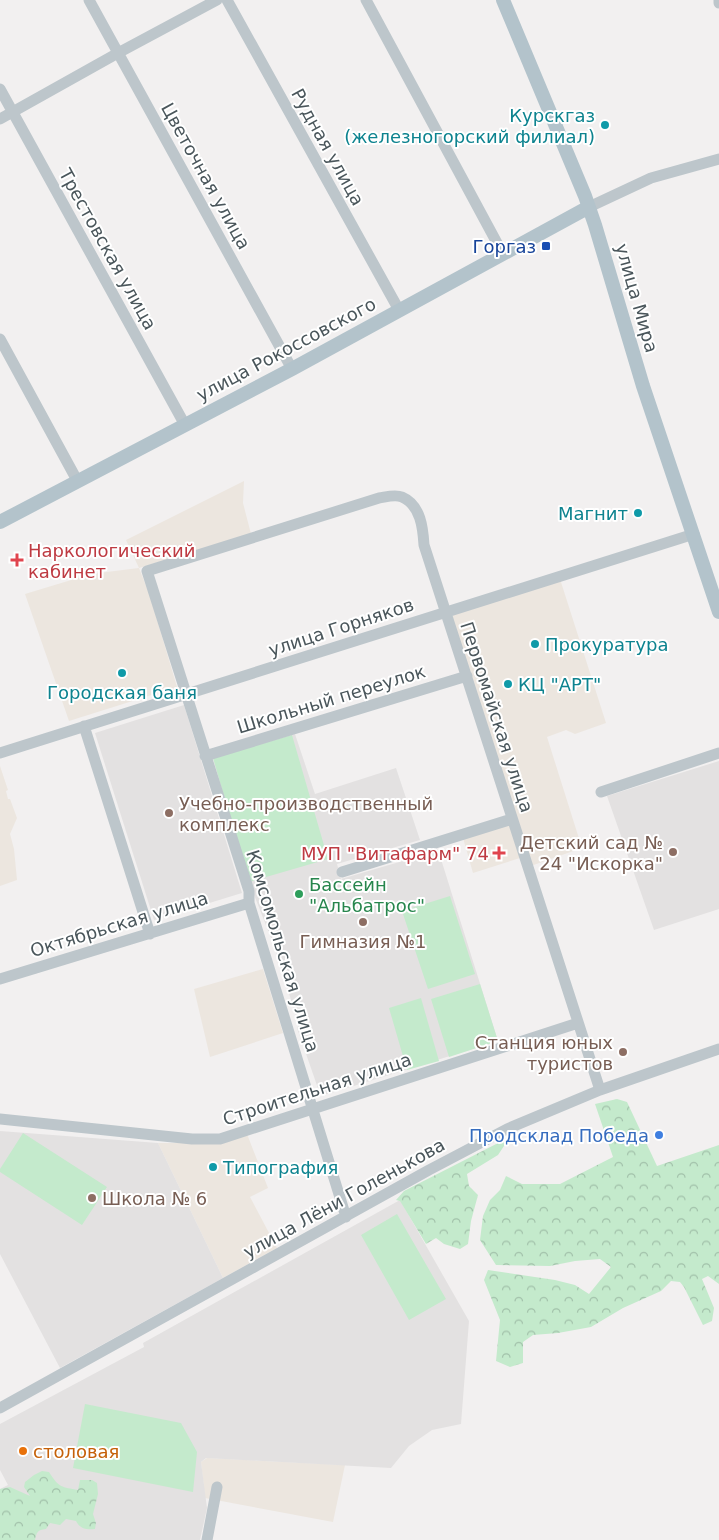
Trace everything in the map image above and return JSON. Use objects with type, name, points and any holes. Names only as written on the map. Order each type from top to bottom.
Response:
[{"type":"main road","name":"улица Мира","points":[[503,0],[589,207],[645,391],[719,612]]},
{"type":"main road","name":"улица Рокоссовского","points":[[0,522],[292,369],[589,207]]},
{"type":"street","name":"Цветочная улица","points":[[89,0],[292,369]]},
{"type":"street","points":[[0,119],[217,0]]},
{"type":"street","name":"Рудная улица","points":[[228,0],[399,310]]},
{"type":"street","points":[[366,0],[503,254]]},
{"type":"street","name":"Трестовская улица","points":[[0,89],[185,425]]},
{"type":"street","points":[[589,207],[651,178],[719,159]]},
{"type":"street","points":[[0,339],[78,482]]},
{"type":"street","name":"Первомайская улица","points":[[186,696],[147,571],[379,498],[401,496],[408,501],[418,514],[422,526],[424,546],[600,1090]]},
{"type":"street","name":"улица Горняков","points":[[0,753],[186,696],[694,534]]},
{"type":"street","name":"Школьный переулок","points":[[205,756],[467,676]]},
{"type":"street","name":"Комсомольская улица","points":[[186,696],[249,892],[249,903],[346,1217]]},
{"type":"street","points":[[84,726],[150,934]]},
{"type":"street","points":[[601,792],[719,753]]},
{"type":"street","points":[[342,872],[512,819]]},
{"type":"street","name":"Октябрьская улица","points":[[0,979],[249,903]]},
{"type":"street","name":"Строительная улица","points":[[0,1119],[192,1139],[220,1138],[578,1023]]},
{"type":"street","name":"улица Лёни Голенькова","points":[[0,1408],[507,1129],[600,1090],[719,1049]]},
{"type":"street","points":[[207,1540],[217,1486]]},
{"type":"shaded area","points":[[244,481],[243,503],[251,534],[139,568],[126,540]]},
{"type":"shaded area","points":[[139,568],[150,596],[177,687],[69,721],[25,594],[91,574]]},
{"type":"shaded area","points":[[560,579],[606,723],[575,734],[566,730],[547,737],[582,848],[525,868],[520,858],[473,873],[463,838],[516,821],[452,615]]},
{"type":"shaded area","name":"Учебно-производственный комплекс","points":[[184,705],[242,893],[154,920],[95,733]]},
{"type":"shaded area","name":"Гимназия №1","points":[[295,734],[315,794],[396,768],[420,840],[337,864],[341,879],[437,851],[498,1041],[328,1094],[320,1094],[297,1028],[299,1025],[273,943],[249,882],[213,758]]},
{"type":"shaded area","name":"Детский сад № 24 \"Искорка\"","points":[[719,761],[719,909],[654,930],[607,796]]},
{"type":"shaded area","points":[[0,766],[8,790],[6,791],[8,799],[10,799],[17,818],[10,834],[14,849],[17,880],[0,886]]},
{"type":"shaded area","points":[[263,969],[283,1033],[210,1057],[194,989]]},
{"type":"shaded area","name":"Школа № 6","points":[[0,1131],[158,1143],[223,1278],[60,1368],[0,1254]]},
{"type":"shaded area","points":[[247,1134],[268,1188],[250,1197],[277,1248],[223,1278],[158,1143],[218,1143]]},
{"type":"shaded area","points":[[400,1200],[469,1321],[461,1424],[432,1430],[409,1446],[391,1468],[206,1458],[201,1462],[207,1508],[200,1540],[0,1540],[0,1489],[8,1485],[0,1470],[0,1424],[144,1347],[143,1343]]},
{"type":"shaded area","points":[[207,1458],[345,1465],[333,1522],[205,1498],[201,1462]]},
{"type":"green space","points":[[292,735],[328,859],[249,882],[213,758]]},
{"type":"green space","points":[[450,896],[475,974],[428,989],[402,911]]},
{"type":"green space","points":[[480,984],[498,1041],[449,1057],[431,999]]},
{"type":"green space","points":[[421,998],[439,1061],[407,1070],[389,1008]]},
{"type":"green space","points":[[617,1099],[627,1102],[657,1166],[719,1145],[719,1284],[708,1276],[702,1279],[714,1308],[712,1321],[703,1325],[684,1287],[680,1282],[671,1281],[661,1291],[623,1308],[591,1327],[533,1335],[523,1342],[523,1363],[510,1367],[496,1361],[500,1320],[484,1280],[488,1270],[555,1280],[575,1285],[589,1294],[611,1267],[600,1259],[550,1266],[496,1265],[480,1240],[483,1216],[490,1200],[500,1190],[506,1176],[522,1184],[560,1184],[613,1157],[595,1104]]},
{"type":"green space","points":[[23,1133],[107,1187],[82,1225],[0,1172],[0,1169]]},
{"type":"green space","points":[[504,1140],[506,1143],[498,1155],[467,1174],[469,1186],[478,1195],[471,1221],[468,1244],[460,1249],[444,1244],[436,1238],[426,1244],[400,1201],[396,1200],[404,1191]]},
{"type":"green space","points":[[397,1214],[446,1299],[409,1320],[361,1235]]},
{"type":"green space","points":[[85,1404],[181,1423],[197,1452],[193,1492],[73,1468]]},
{"type":"green space","points":[[42,1471],[49,1472],[58,1484],[68,1488],[78,1490],[80,1480],[92,1480],[97,1483],[98,1494],[93,1514],[96,1523],[95,1529],[84,1528],[76,1521],[66,1519],[60,1525],[50,1523],[46,1529],[38,1532],[35,1540],[0,1540],[0,1489],[10,1487],[30,1496],[24,1487],[25,1482]]},
{"type":"place","name":"Курскгаз (железногорский филиал)","points":[[605,125]]},
{"type":"place","name":"Горгаз","points":[[546,246]]},
{"type":"place","name":"Магнит","points":[[638,513]]},
{"type":"place","name":"Наркологический кабинет","points":[[17,560]]},
{"type":"place","name":"Прокуратура","points":[[535,644]]},
{"type":"place","name":"Городская баня","points":[[122,673]]},
{"type":"place","name":"КЦ \"АРТ\"","points":[[508,684]]},
{"type":"place","name":"Учебно-производственный комплекс","points":[[169,813]]},
{"type":"place","name":"Детский сад № 24 \"Искорка\"","points":[[673,852]]},
{"type":"place","name":"МУП \"Витафарм\" 74","points":[[499,853]]},
{"type":"place","name":"Бассейн \"Альбатрос\"","points":[[299,894]]},
{"type":"place","name":"Гимназия №1","points":[[363,922]]},
{"type":"place","name":"Станция юных туристов","points":[[623,1052]]},
{"type":"place","name":"Продсклад Победа","points":[[659,1135]]},
{"type":"place","name":"Типография","points":[[213,1167]]},
{"type":"place","name":"Школа № 6","points":[[92,1198]]},
{"type":"place","name":"столовая","points":[[23,1451]]}]
